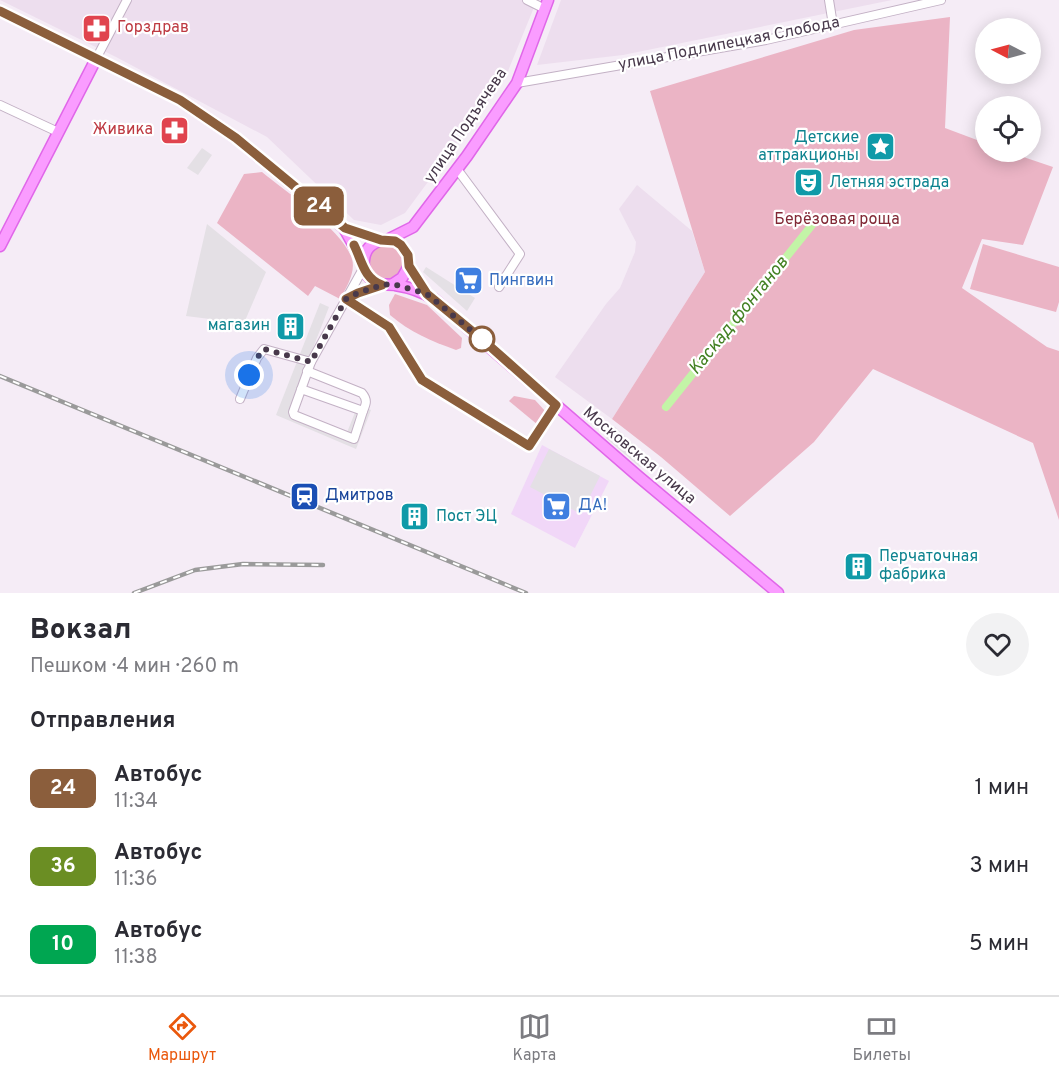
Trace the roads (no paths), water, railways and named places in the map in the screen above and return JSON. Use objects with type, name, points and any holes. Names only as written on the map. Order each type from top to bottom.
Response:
[{"type":"main road","name":"улица Подъячева","points":[[385,240],[411,229],[457,169],[517,83],[547,4]]},
{"type":"main road","name":"Московская улица","points":[[0,11],[180,100],[214,122],[345,228],[401,245],[427,294],[632,471],[778,593]]},
{"type":"main road","points":[[0,246],[96,59]]},
{"type":"main road","name":"Московская улица","points":[[345,228],[370,279],[427,294]]},
{"type":"main road","points":[[387,285],[402,278],[408,261],[411,229]]},
{"type":"main road","points":[[363,265],[365,252],[370,246],[385,240]]},
{"type":"street","points":[[96,59],[127,0]]},
{"type":"street","points":[[527,0],[547,4]]},
{"type":"street","points":[[830,0],[833,25]]},
{"type":"street","name":"улица Подлипецкая Слобода","points":[[517,83],[766,40],[940,0]]},
{"type":"street","points":[[0,105],[58,132]]},
{"type":"street","points":[[457,169],[520,254],[499,287]]},
{"type":"street","points":[[240,399],[257,358],[264,349],[309,367],[363,393],[367,403],[352,440],[293,414],[309,367],[363,265]]},
{"type":"street","points":[[346,299],[358,293],[387,285]]},
{"type":"street","points":[[301,389],[363,411]]},
{"type":"waterway","name":"Каскад фонтанов","points":[[666,407],[812,225]]},
{"type":"railway","points":[[0,376],[526,593]]},
{"type":"railway","points":[[134,593],[195,570],[243,564],[323,565]]},
{"type":"place","name":"Горздрав","points":[[96,28]]},
{"type":"place","name":"Живика","points":[[174,130]]},
{"type":"place","name":"Детские аттракционы","points":[[880,147]]},
{"type":"place","name":"Летняя эстрада","points":[[808,183]]},
{"type":"place","name":"Пингвин","points":[[468,281]]},
{"type":"place","name":"магазин","points":[[291,326]]},
{"type":"place","name":"Дмитров","points":[[304,496]]},
{"type":"place","name":"ДА!","points":[[557,506]]},
{"type":"place","name":"Пост ЭЦ","points":[[415,517]]},
{"type":"place","name":"Перчаточная фабрика","points":[[858,566]]},
{"type":"park label","name":"Берёзовая роща","points":[[837,220]]}]
